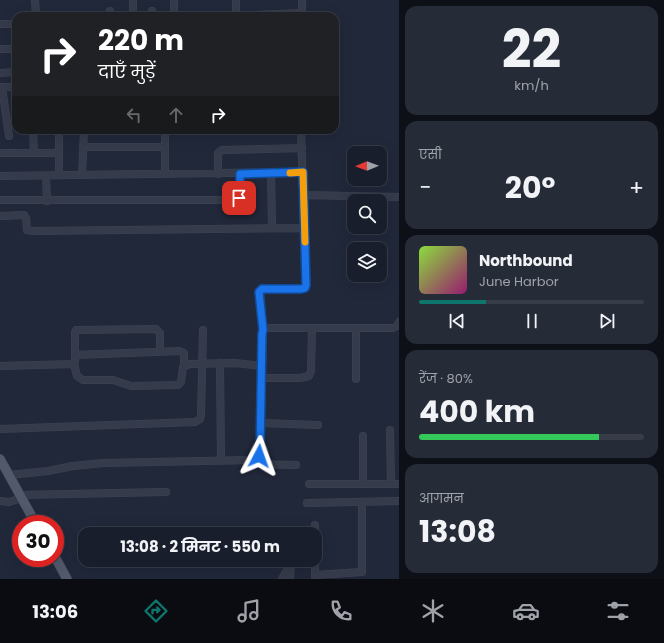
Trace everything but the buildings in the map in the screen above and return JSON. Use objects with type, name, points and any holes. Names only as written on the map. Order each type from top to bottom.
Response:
[{"type":"main road","points":[[1,463],[31,515]]},
{"type":"main road","points":[[60,567],[67,579]]},
{"type":"street","points":[[35,0],[36,12]]},
{"type":"street","points":[[133,0],[133,12]]},
{"type":"street","points":[[174,0],[174,12]]},
{"type":"street","points":[[236,0],[236,12]]},
{"type":"street","points":[[302,0],[302,12]]},
{"type":"street","points":[[0,24],[12,24]]},
{"type":"street","points":[[0,49],[12,49]]},
{"type":"street","points":[[0,73],[12,72]]},
{"type":"street","points":[[9,136],[1,87],[12,87]]},
{"type":"street","points":[[33,134],[34,153]]},
{"type":"street","points":[[59,134],[59,175]]},
{"type":"street","points":[[82,175],[84,134]]},
{"type":"street","points":[[165,134],[165,174]]},
{"type":"street","points":[[257,459],[260,452],[263,330],[260,290],[301,289],[305,288],[306,285],[301,134]]},
{"type":"street","points":[[83,147],[164,147]]},
{"type":"street","points":[[218,174],[218,153],[222,150],[302,148]]},
{"type":"street","points":[[0,152],[59,153]]},
{"type":"street","points":[[0,176],[303,172]]},
{"type":"street","points":[[271,173],[272,228]]},
{"type":"street","points":[[0,200],[236,200],[240,197],[240,174]]},
{"type":"street","points":[[46,176],[46,201]]},
{"type":"street","points":[[304,195],[399,197]]},
{"type":"street","points":[[1,216],[24,215],[26,218],[27,230],[34,231],[305,228]]},
{"type":"street","points":[[263,330],[267,328],[393,328],[397,326],[399,322]]},
{"type":"street","points":[[261,378],[300,378],[309,376],[311,371],[312,328]]},
{"type":"street","points":[[356,328],[356,379]]},
{"type":"street","points":[[75,355],[182,351],[184,366],[181,382],[178,385],[131,386],[113,380],[82,380],[77,376],[74,364],[75,332],[76,330],[156,329],[160,332],[160,351]]},
{"type":"street","points":[[0,429],[195,422],[201,415],[203,330]]},
{"type":"street","points":[[184,366],[202,363],[220,363],[262,366]]},
{"type":"street","points":[[220,363],[221,461]]},
{"type":"street","points":[[0,366],[74,364]]},
{"type":"street","points":[[260,423],[318,425]]},
{"type":"street","points":[[390,430],[391,484]]},
{"type":"street","points":[[363,436],[363,484]]},
{"type":"street","points":[[9,475],[48,471],[84,464],[103,463],[257,459],[260,462],[267,464],[296,465]]},
{"type":"street","points":[[309,484],[399,484]]},
{"type":"street","points":[[0,501],[9,502],[21,497],[166,492]]},
{"type":"street","points":[[307,503],[399,501]]},
{"type":"street","points":[[315,577],[362,572],[362,502]]},
{"type":"street","points":[[282,579],[288,567]]},
{"type":"street","points":[[290,567],[290,579]]},
{"type":"slow traffic","points":[[290,173],[303,172],[305,242]]},
{"type":"route","points":[[239,198],[240,174],[303,172],[305,288],[262,289],[259,292],[263,330],[259,456]]}]
